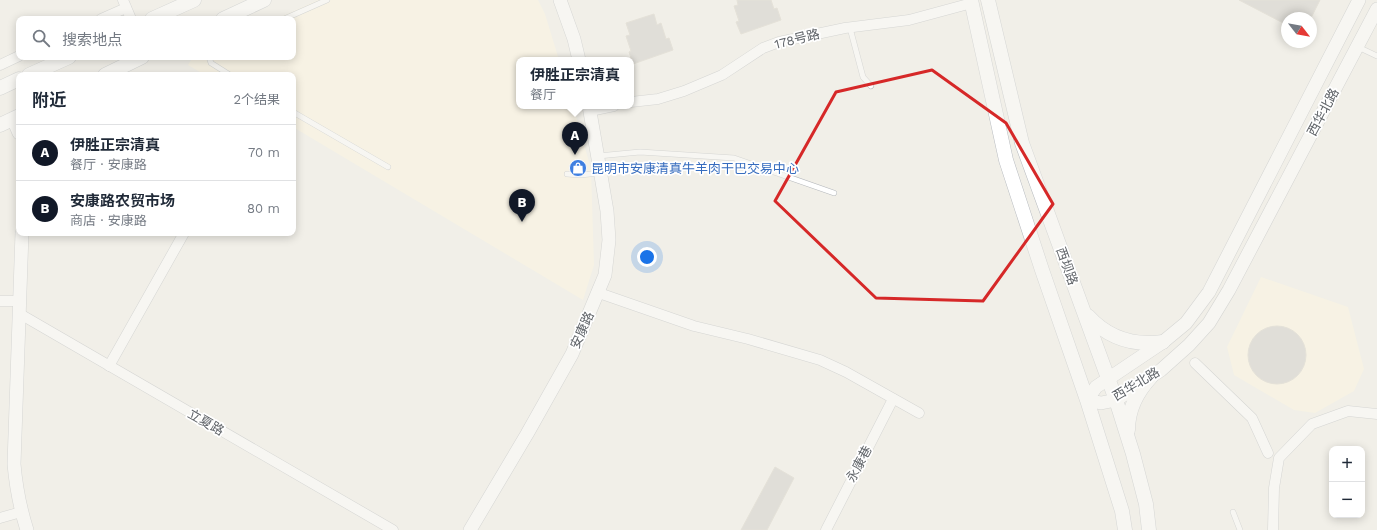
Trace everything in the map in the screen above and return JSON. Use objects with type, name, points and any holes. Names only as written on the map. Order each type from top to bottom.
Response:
[{"type":"main road","points":[[159,16],[194,0]]},
{"type":"main road","points":[[229,16],[264,0]]},
{"type":"main road","name":"西坝路","points":[[988,0],[1022,143],[1109,378],[1130,444],[1146,504],[1149,530]]},
{"type":"main road","name":"西坝路","points":[[972,1],[1006,160],[1087,400],[1122,512],[1125,530]]},
{"type":"main road","points":[[35,72],[62,60]]},
{"type":"main road","points":[[111,72],[136,60]]},
{"type":"main road","points":[[0,88],[16,80]]},
{"type":"main road","points":[[1085,313],[1102,329],[1123,340],[1143,344],[1163,342]]},
{"type":"main road","points":[[1130,444],[1128,424],[1133,403],[1144,385],[1151,377]]},
{"type":"street","points":[[560,0],[574,39],[578,57]]},
{"type":"street","name":"西华北路","points":[[1359,0],[1209,292],[1186,323],[1163,342],[1096,387],[1087,400],[1101,402],[1116,400],[1161,370],[1184,350],[1209,324],[1377,9]]},
{"type":"street","name":"178号路","points":[[634,102],[658,99],[684,91],[722,75],[763,48],[779,42],[850,28],[909,20],[972,1]]},
{"type":"street","points":[[106,16],[125,4],[130,16]]},
{"type":"street","points":[[0,65],[16,57]]},
{"type":"street","name":"安康路","points":[[470,530],[572,354],[599,293],[605,275],[609,240],[607,211],[590,109]]},
{"type":"street","points":[[22,236],[14,464],[16,487],[21,512],[27,530]]},
{"type":"street","points":[[109,366],[182,236]]},
{"type":"street","points":[[599,293],[694,326],[748,339],[814,358],[846,372],[919,413]]},
{"type":"street","points":[[0,301],[20,307]]},
{"type":"street","name":"立夏路","points":[[20,307],[109,366],[393,530]]},
{"type":"street","points":[[1195,363],[1252,418],[1268,453]]},
{"type":"street","name":"永康巷","points":[[826,530],[893,399]]},
{"type":"street","points":[[1273,530],[1274,488],[1279,458],[1312,424],[1348,412],[1377,414]]},
{"type":"street","points":[[0,518],[21,512]]},
{"type":"lane","points":[[291,16],[327,0]]},
{"type":"lane","points":[[850,28],[863,78],[871,86]]},
{"type":"lane","points":[[1357,46],[1377,56]]},
{"type":"lane","points":[[210,60],[211,64],[225,72]]},
{"type":"lane","points":[[296,114],[388,167]]},
{"type":"lane","points":[[598,156],[640,152],[734,158],[834,193]]},
{"type":"lane","points":[[567,174],[580,175],[601,172]]},
{"type":"lane","points":[[1233,512],[1240,530]]},
{"type":"highlighted area","points":[[932,70],[1006,123],[1053,204],[983,301],[876,298],[775,201],[836,92]]},
{"type":"shaded area","points":[[318,0],[538,0],[545,14],[558,57],[516,57],[516,109],[574,109],[591,169],[594,265],[583,300],[296,129],[296,72],[200,72],[188,65],[191,60],[296,60],[296,16],[283,16]]},
{"type":"shaded area","points":[[1261,277],[1348,307],[1364,369],[1354,391],[1315,413],[1294,410],[1234,375],[1227,347]]},
{"type":"building","points":[[737,0],[771,0],[774,9],[777,8],[781,20],[741,34],[736,22],[739,21],[734,6],[738,5]]},
{"type":"building","points":[[1239,0],[1320,0],[1314,12],[1281,12],[1281,22]]},
{"type":"building","points":[[654,14],[657,25],[661,23],[666,39],[669,38],[673,50],[634,64],[634,57],[631,57],[629,52],[631,51],[626,36],[630,35],[626,23]]},
{"type":"building","points":[[1271,326],[1283,326],[1298,334],[1306,349],[1306,361],[1298,376],[1283,384],[1271,384],[1256,376],[1248,361],[1248,349],[1256,334]]},
{"type":"building","points":[[775,467],[794,478],[767,530],[741,530]]},
{"type":"place","name":"伊胜正宗清真","points":[[575,155]]},
{"type":"place","name":"昆明市安康清真牛羊肉干巴交易中心","points":[[578,168]]},
{"type":"place","name":"安康路农贸市场","points":[[522,222]]}]
